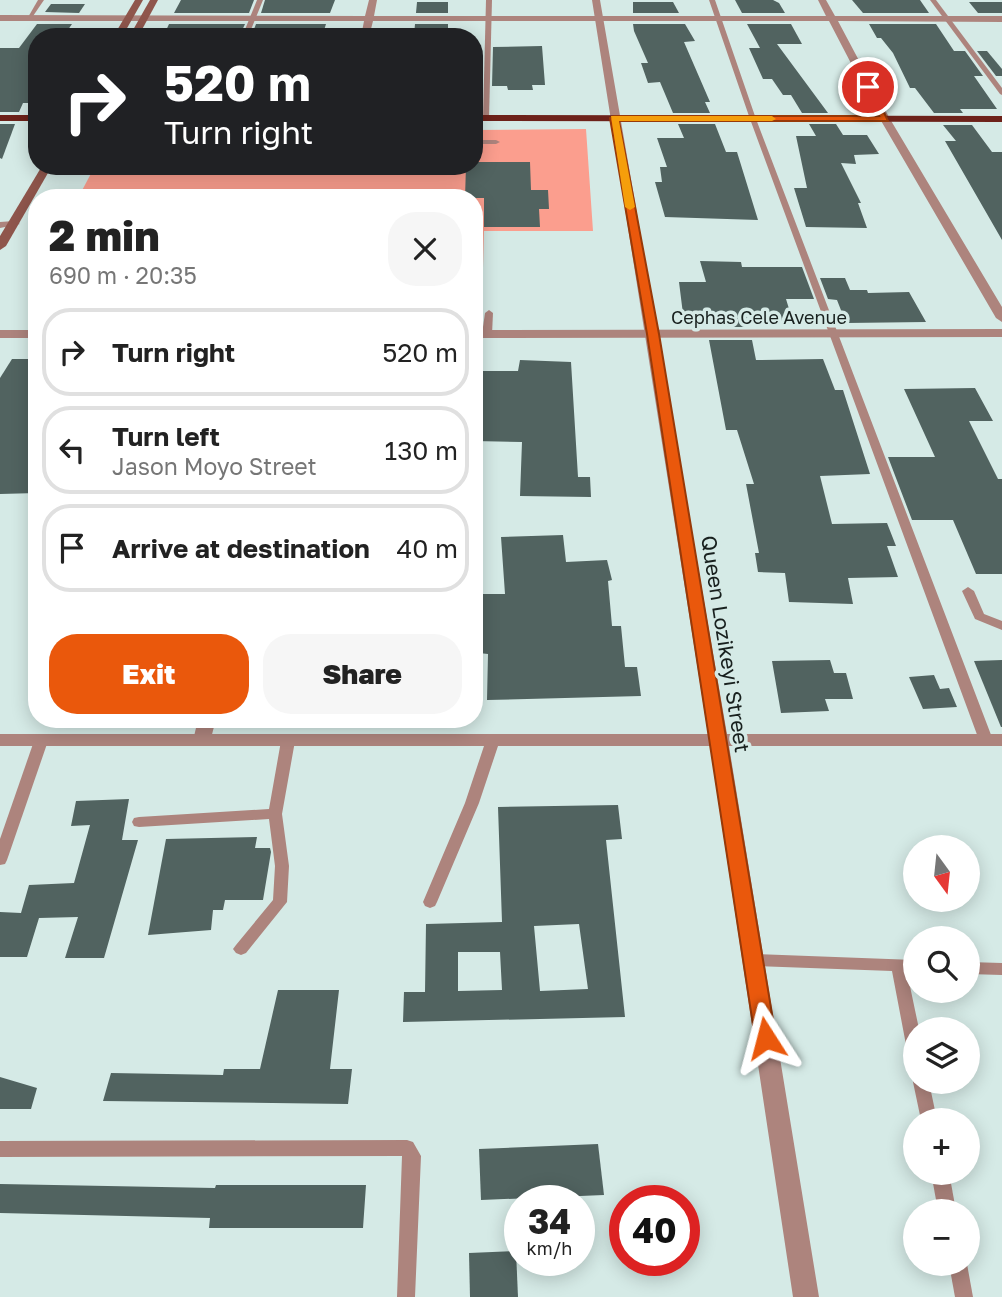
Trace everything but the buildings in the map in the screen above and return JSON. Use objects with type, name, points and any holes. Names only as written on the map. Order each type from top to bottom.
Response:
[{"type":"highway","points":[[0,118],[28,117]]},
{"type":"highway","points":[[483,118],[1002,119]]},
{"type":"main road","points":[[122,28],[139,0]]},
{"type":"main road","points":[[138,28],[154,0]]},
{"type":"main road","points":[[0,246],[28,199]]},
{"type":"street","points":[[367,28],[373,0]]},
{"type":"street","name":"Queen Lozikeyi Street","points":[[596,0],[614,118],[653,334],[806,1297]]},
{"type":"street","points":[[822,0],[885,119],[1002,318]]},
{"type":"street","points":[[0,18],[1002,19]]},
{"type":"street","points":[[0,225],[14,224]]},
{"type":"street","points":[[0,334],[28,334]]},
{"type":"street","name":"Cephas Cele Avenue","points":[[483,334],[1002,334]]},
{"type":"street","points":[[202,741],[205,728]]},
{"type":"street","points":[[0,740],[994,740]]},
{"type":"lane","points":[[29,18],[41,0]]},
{"type":"lane","points":[[248,28],[260,0]]},
{"type":"lane","points":[[483,85],[489,0]]},
{"type":"lane","points":[[712,0],[753,119],[994,740]]},
{"type":"lane","points":[[933,0],[1002,93]]},
{"type":"lane","points":[[483,142],[496,142]]},
{"type":"lane","points":[[483,329],[489,313]]},
{"type":"lane","points":[[968,591],[979,616],[1002,626]]},
{"type":"lane","points":[[429,902],[472,803],[493,740]]},
{"type":"lane","points":[[0,860],[41,741]]},
{"type":"lane","points":[[241,949],[280,902],[282,866],[275,814],[288,741]]},
{"type":"lane","points":[[139,822],[275,814]]},
{"type":"lane","points":[[753,960],[903,965]]},
{"type":"lane","points":[[898,965],[908,1017]]},
{"type":"lane","points":[[980,968],[1002,969]]},
{"type":"lane","points":[[0,1149],[407,1148],[412,1156],[406,1297]]},
{"type":"lane","points":[[960,1276],[964,1297]]},
{"type":"shaded area","points":[[586,129],[593,231],[484,231],[483,268],[483,189],[83,189],[90,175],[483,175],[483,130]]},
{"type":"slow traffic","points":[[630,207],[614,118],[772,119]]},
{"type":"route","points":[[766,1038],[653,334],[614,118],[885,119],[868,87]]}]
